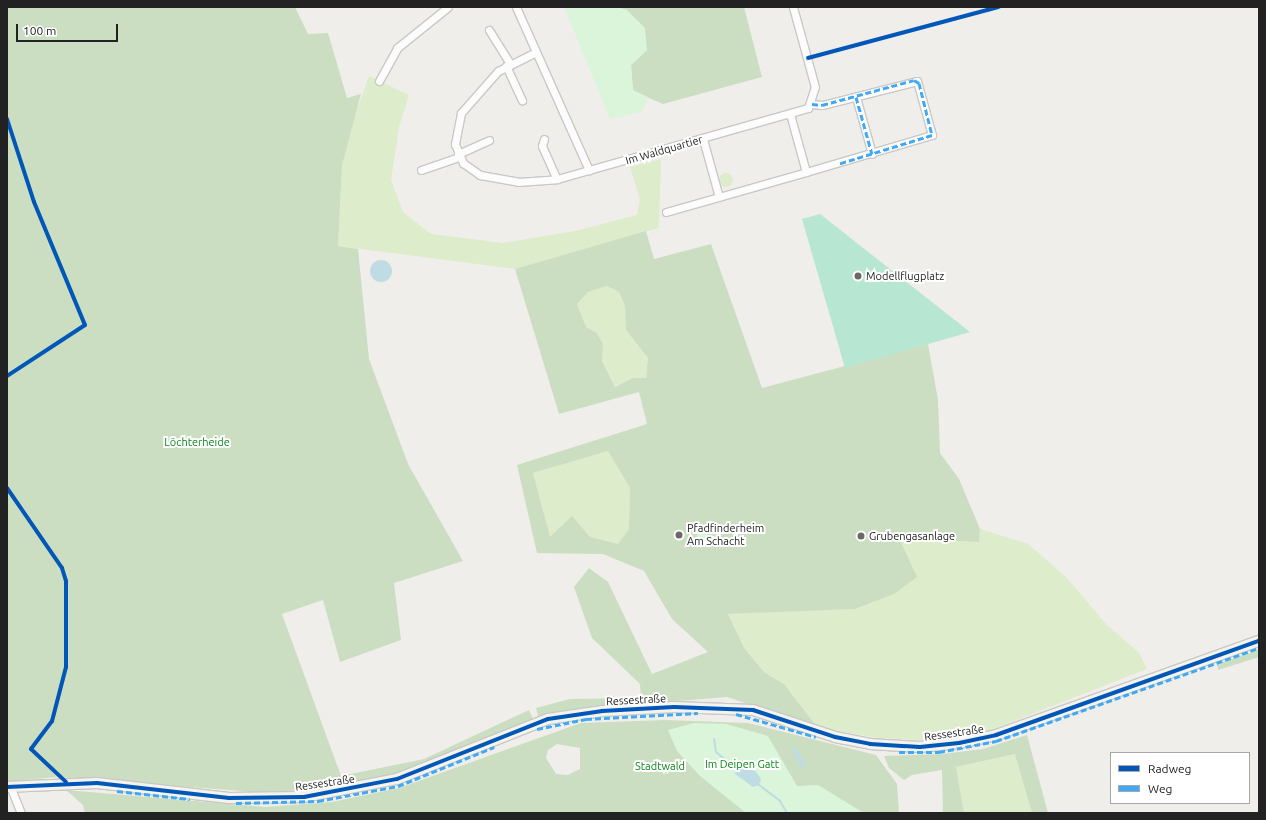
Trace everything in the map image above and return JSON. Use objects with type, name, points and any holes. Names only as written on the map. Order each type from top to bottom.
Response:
[{"type":"main road","name":"Ressestraße","points":[[8,786],[96,783],[229,798],[304,797],[397,779],[548,719],[602,711],[674,707],[753,710],[835,737],[870,744],[920,746],[960,743],[996,735],[1259,641]]},
{"type":"street","points":[[379,80],[397,48],[448,7]]},
{"type":"street","points":[[516,7],[589,170]]},
{"type":"street","points":[[793,7],[815,87],[812,104]]},
{"type":"street","points":[[489,30],[508,65],[522,100]]},
{"type":"street","points":[[458,155],[454,134],[461,113],[483,85],[508,65],[536,52]]},
{"type":"street","name":"Im Waldquartier","points":[[458,155],[474,172],[497,180],[518,182],[557,179],[790,114],[812,104],[856,97],[917,81],[930,124],[930,138],[872,154]]},
{"type":"street","points":[[666,212],[872,154],[856,97]]},
{"type":"street","points":[[790,114],[806,172]]},
{"type":"street","points":[[544,139],[542,146],[557,179]]},
{"type":"street","points":[[703,139],[719,197]]},
{"type":"street","points":[[421,170],[458,155],[489,140]]},
{"type":"street","points":[[8,786],[21,813]]},
{"type":"green space","name":"Löchterheide","points":[[7,7],[295,7],[308,34],[328,33],[347,98],[361,94],[342,165],[338,246],[358,249],[369,359],[408,464],[463,561],[394,583],[401,640],[340,662],[323,600],[282,614],[341,776],[424,759],[529,710],[533,719],[426,765],[344,786],[269,793],[56,777],[7,782]]},
{"type":"green space","points":[[564,7],[615,7],[627,10],[645,28],[647,50],[631,65],[633,90],[648,97],[642,112],[610,119]]},
{"type":"green space","points":[[615,7],[744,7],[762,77],[663,104],[633,91],[631,65],[647,50],[627,10]]},
{"type":"green space","points":[[369,76],[409,95],[399,127],[391,180],[403,212],[431,234],[503,243],[575,231],[637,215],[640,199],[630,167],[661,159],[659,228],[515,269],[338,246],[342,165],[349,133]]},
{"type":"green space","points":[[726,173],[731,175],[733,180],[731,185],[726,187],[721,185],[719,180],[721,175]]},
{"type":"green space","name":"Modellflugplatz","points":[[820,214],[970,332],[845,368],[802,219]]},
{"type":"green space","points":[[646,231],[654,259],[711,244],[762,388],[928,344],[938,400],[940,453],[959,479],[980,529],[979,542],[899,538],[917,577],[894,594],[855,609],[728,614],[744,648],[764,672],[784,684],[817,727],[727,697],[578,709],[538,716],[536,708],[570,699],[641,698],[640,684],[592,638],[574,587],[589,568],[608,582],[652,674],[708,652],[672,619],[644,571],[603,554],[537,553],[517,465],[647,424],[639,392],[559,414],[515,269]],"holes":[[[607,286],[619,292],[625,306],[626,330],[648,358],[646,378],[633,378],[615,387],[602,361],[603,344],[597,333],[586,327],[577,304],[588,292]],[[608,451],[630,488],[629,529],[618,544],[590,537],[572,516],[550,537],[533,473]]]},
{"type":"green space","points":[[607,286],[619,292],[625,306],[626,330],[648,358],[646,378],[633,378],[615,387],[602,361],[603,344],[597,333],[586,327],[577,304],[588,292]]},
{"type":"green space","points":[[608,451],[630,488],[629,529],[618,544],[590,537],[550,538],[533,473]]},
{"type":"green space","points":[[980,529],[1028,544],[1066,577],[1106,624],[1139,653],[1147,669],[986,732],[924,740],[877,738],[817,727],[784,684],[764,672],[744,648],[728,614],[855,609],[894,594],[898,538],[979,542]]},
{"type":"green space","points":[[697,532],[725,539],[726,542],[697,544]]},
{"type":"green space","points":[[1259,650],[1259,657],[1218,670],[1217,664]]},
{"type":"green space","name":"Stadtwald","points":[[665,720],[748,723],[876,755],[897,784],[899,813],[85,813],[83,805],[66,790],[265,807],[332,802],[399,788],[581,723]],"holes":[[[557,744],[580,748],[580,769],[568,775],[556,774],[546,758],[548,750]]]},
{"type":"green space","name":"Im Deipen Gatt","points":[[694,723],[726,724],[768,736],[797,786],[818,785],[864,813],[746,813],[700,776],[677,751],[668,730]]},
{"type":"green space","points":[[1027,735],[1048,813],[1032,813],[1015,754],[956,767],[964,813],[943,813],[942,770],[912,775],[904,780],[889,768],[884,756],[943,754],[983,749]]},
{"type":"green space","points":[[1016,754],[1032,813],[964,813],[956,767]]},
{"type":"water","points":[[377,260],[385,260],[392,267],[392,275],[385,282],[377,282],[370,275],[370,267]]},
{"type":"water","points":[[795,748],[806,765],[802,768],[791,750]]},
{"type":"water","points":[[744,765],[756,772],[761,779],[759,785],[753,787],[735,774],[735,768]]},
{"type":"waterway","points":[[714,739],[716,752],[735,768]]},
{"type":"waterway","points":[[759,785],[780,801],[787,813]]},
{"type":"marked path","points":[[812,104],[822,105],[914,80],[919,83],[932,135],[838,164]]},
{"type":"marked path","points":[[856,97],[872,154]]},
{"type":"marked path","points":[[899,752],[939,752],[996,741],[1259,648]]},
{"type":"marked path","points":[[537,729],[586,719],[698,713]]},
{"type":"marked path","points":[[736,714],[816,737]]},
{"type":"marked path","points":[[236,803],[318,801],[398,786],[494,747]]},
{"type":"marked path","points":[[117,791],[190,799]]},
{"type":"cycle path","points":[[808,58],[998,7]]},
{"type":"cycle path","points":[[7,119],[34,202],[85,325],[7,376]]},
{"type":"cycle path","points":[[7,488],[62,568],[66,581],[66,667],[52,721],[31,749],[66,782]]},
{"type":"cycle path","points":[[7,787],[97,783],[229,798],[304,797],[397,779],[548,719],[602,711],[674,707],[753,710],[835,737],[870,744],[920,747],[959,743],[996,735],[1259,641]]},
{"type":"place","name":"Modellflugplatz","points":[[858,276]]},
{"type":"place","name":"Pfadfinderheim Am Schacht","points":[[679,535]]},
{"type":"place","name":"Grubengasanlage","points":[[861,536]]}]
